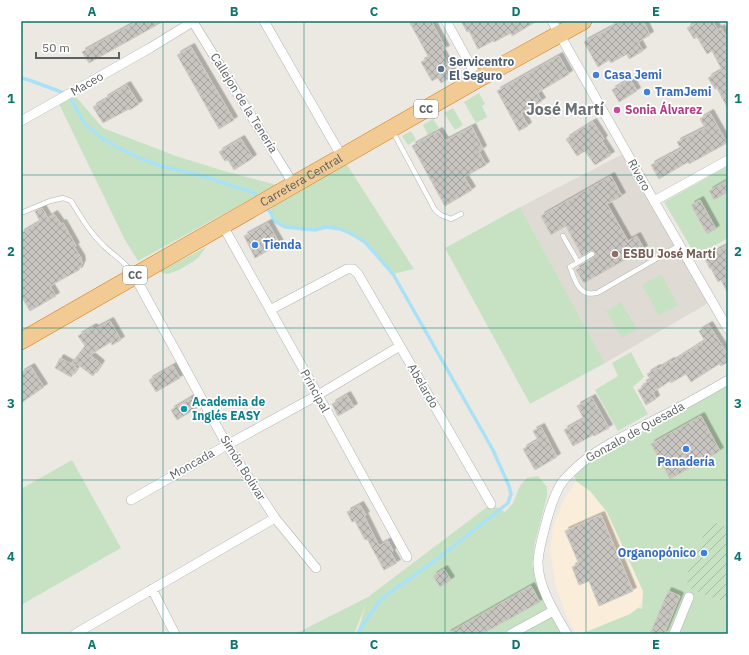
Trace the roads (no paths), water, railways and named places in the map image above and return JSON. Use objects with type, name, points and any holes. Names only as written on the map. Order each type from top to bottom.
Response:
[{"type":"highway","name":"Carretera Central","points":[[21,341],[134,275],[223,226],[478,80],[556,28],[583,21]]},
{"type":"street","name":"Maceo","points":[[21,121],[150,48],[194,21]]},
{"type":"street","name":"Callejon de la Tenería","points":[[194,21],[294,185]]},
{"type":"street","points":[[264,21],[342,157]]},
{"type":"street","points":[[446,21],[478,80]]},
{"type":"street","name":"Rivero","points":[[556,28],[728,329]]},
{"type":"street","points":[[654,201],[728,160]]},
{"type":"street","name":"Principal","points":[[223,226],[407,557]]},
{"type":"street","name":"Abelardo","points":[[270,310],[347,269],[354,269],[491,504]]},
{"type":"street","name":"Simón Bolivar","points":[[134,275],[227,444],[275,518],[316,568]]},
{"type":"street","name":"Moncada","points":[[131,500],[227,444],[318,395],[400,346]]},
{"type":"street","name":"Gonzalo de Quesada","points":[[567,634],[553,611],[541,580],[538,563],[541,540],[547,519],[562,482],[584,460],[603,447],[728,380]]},
{"type":"street","points":[[75,634],[275,518]]},
{"type":"street","points":[[152,589],[175,634]]},
{"type":"street","points":[[674,634],[689,597]]},
{"type":"street","points":[[511,634],[553,611]]},
{"type":"lane","points":[[391,129],[435,210],[441,215],[451,219],[461,214]]},
{"type":"lane","points":[[21,212],[50,201],[63,198],[71,201],[89,230],[104,246],[129,267],[134,275]]},
{"type":"lane","points":[[563,236],[578,262]]},
{"type":"lane","points":[[592,254],[570,267],[576,282],[581,289],[588,294],[597,293],[680,245]]},
{"type":"waterway","points":[[21,78],[64,93],[71,99],[85,124],[103,139],[121,149],[144,160],[164,167],[203,176],[253,192],[260,200]]},
{"type":"waterway","points":[[265,206],[271,213],[274,221],[285,227],[315,230],[326,227],[340,229],[350,233],[365,242],[393,274],[493,450],[511,494],[508,503],[441,556],[380,600],[357,634]]},
{"type":"place","name":"Servicentro El Seguro","points":[[441,69]]},
{"type":"place","name":"Casa Jemi","points":[[596,75]]},
{"type":"place","name":"TramJemi","points":[[647,92]]},
{"type":"place","name":"Sonia Álvarez","points":[[617,110]]},
{"type":"place","name":"Tienda","points":[[255,245]]},
{"type":"place","name":"ESBU José Martí","points":[[615,254]]},
{"type":"place","name":"Academia de Inglés EASY","points":[[184,409]]},
{"type":"place","name":"Panadería","points":[[686,449]]},
{"type":"place","name":"Organopónico","points":[[704,553]]},
{"type":"district","name":"José Martí","points":[[565,109]]}]
